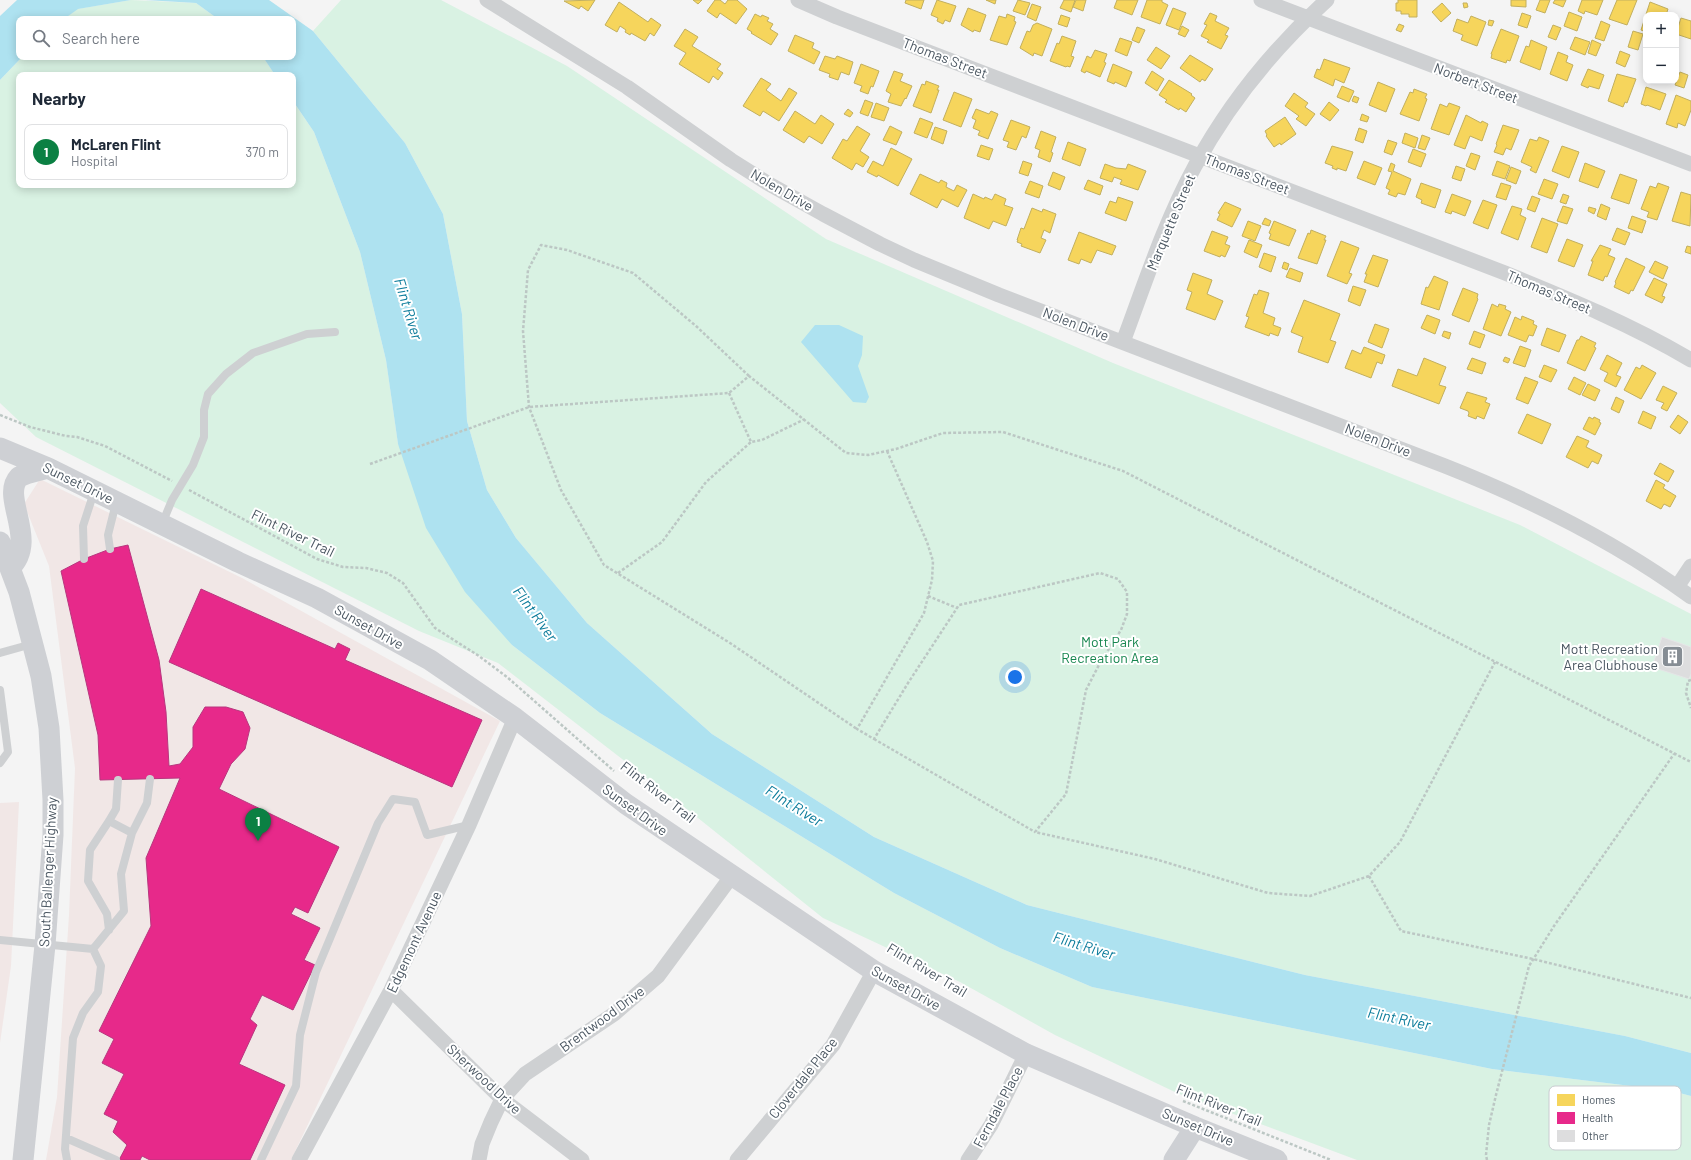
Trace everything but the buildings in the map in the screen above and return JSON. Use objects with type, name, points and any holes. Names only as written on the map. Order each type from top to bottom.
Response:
[{"type":"street","name":"Nolen Drive","points":[[487,0],[627,87],[731,160],[775,187],[880,244],[953,276],[1499,488],[1592,535],[1691,596]]},
{"type":"street","name":"Thomas Street","points":[[798,0],[837,17],[1567,298],[1638,331],[1691,360]]},
{"type":"street","name":"Norbert Street","points":[[1261,0],[1691,164]]},
{"type":"street","name":"Marquette Street","points":[[1123,342],[1166,229],[1200,156],[1220,124],[1247,86],[1275,52],[1327,0]]},
{"type":"street","name":"Sunset Drive","points":[[0,448],[48,468],[330,605],[430,660],[515,718],[626,804],[731,877],[874,971],[1026,1054],[1195,1127],[1277,1160]]},
{"type":"street","points":[[10,568],[18,559],[20,543],[9,506],[10,489],[16,479],[23,475],[48,468]]},
{"type":"street","name":"South Ballenger Highway","points":[[0,542],[24,610],[41,676],[49,728],[53,800],[53,836],[45,945],[25,1152]]},
{"type":"street","points":[[1677,587],[1691,566]]},
{"type":"street","name":"Edgemont Avenue","points":[[299,1160],[391,990],[469,825],[515,718]]},
{"type":"street","name":"Brentwood Drive","points":[[479,1160],[482,1144],[488,1127],[502,1099],[525,1074],[614,1014],[658,976],[731,877]]},
{"type":"street","name":"Cloverdale Place","points":[[737,1160],[833,1045],[874,971]]},
{"type":"street","name":"Sherwood Drive","points":[[391,990],[502,1099],[582,1160]]},
{"type":"street","name":"Ferndale Place","points":[[968,1160],[991,1125],[1026,1054]]},
{"type":"street","points":[[1174,1160],[1195,1127]]},
{"type":"street","points":[[9,1160],[25,1152]]},
{"type":"lane","points":[[162,524],[172,500],[193,465],[204,437],[204,410],[208,394],[226,374],[253,353],[282,341],[307,334],[335,332]]},
{"type":"lane","points":[[84,560],[83,526],[94,491]]},
{"type":"lane","points":[[110,549],[108,535],[117,502]]},
{"type":"lane","points":[[0,652],[32,644]]},
{"type":"lane","points":[[0,690],[8,752],[0,763]]},
{"type":"lane","points":[[93,949],[124,911],[121,874],[132,833],[147,803],[150,779]]},
{"type":"lane","points":[[109,930],[107,914],[88,881],[90,850],[116,809],[118,780]]},
{"type":"lane","points":[[261,1160],[296,1086],[300,1036],[316,972],[378,823],[393,799],[415,802],[427,835],[469,825]]},
{"type":"lane","points":[[109,821],[132,833]]},
{"type":"lane","points":[[0,940],[93,949]]},
{"type":"lane","points":[[67,1160],[65,1149],[72,1038],[83,1013],[98,992],[101,966],[93,949]]},
{"type":"lane","points":[[66,1138],[116,1160]]},
{"type":"path","points":[[1495,662],[1400,842],[1369,876],[1310,896],[1268,893],[1155,859],[1035,832],[857,729],[730,644],[604,565],[561,490],[529,407],[523,331],[528,270],[541,245],[567,250],[633,273],[696,326],[749,376],[846,453],[868,456],[943,433],[1003,432],[1124,471],[1691,762]]},
{"type":"path","points":[[370,464],[482,422],[529,407],[729,393],[749,376]]},
{"type":"path","points":[[729,393],[751,442]]},
{"type":"path","name":"Flint River Trail","points":[[0,415],[30,427],[66,436],[78,437],[105,446],[317,559],[343,567],[366,568],[387,573],[403,583],[435,628],[479,656],[507,677],[614,771]]},
{"type":"path","points":[[618,573],[662,542],[706,482],[751,442],[762,440],[804,419]]},
{"type":"path","points":[[857,729],[924,613],[932,580],[933,561],[927,542],[887,451]]},
{"type":"path","points":[[874,739],[908,683],[959,605],[1100,573],[1118,579],[1127,592],[1127,614],[1121,630],[1101,661],[1086,690],[1066,794],[1035,832]]},
{"type":"path","points":[[928,596],[957,608]]},
{"type":"path","points":[[1691,680],[1688,681],[1686,694],[1691,708]]},
{"type":"path","points":[[1487,1160],[1486,1155],[1489,1125],[1529,966],[1554,926],[1674,754]]},
{"type":"path","points":[[1369,876],[1401,931],[1533,959],[1691,998]]},
{"type":"path","name":"Flint River Trail","points":[[1182,1101],[1331,1160]]},
{"type":"shaded area","points":[[40,479],[242,578],[500,721],[291,1160],[46,1160],[57,1097],[69,915],[75,768],[49,566],[24,504]]},
{"type":"shaded area","points":[[19,802],[11,966],[0,1043],[0,803]]},
{"type":"green space","points":[[131,0],[196,3],[214,16],[68,16],[77,9]]},
{"type":"green space","name":"Mott Park Recreation Area","points":[[341,0],[441,0],[567,66],[826,239],[1113,363],[1520,525],[1691,614],[1691,1053],[1625,1036],[1305,975],[1027,905],[874,837],[712,734],[587,623],[516,538],[487,490],[467,421],[462,314],[443,214],[405,143],[313,31]]},
{"type":"green space","points":[[19,60],[265,60],[273,72],[16,72],[16,188],[296,188],[296,105],[314,132],[360,252],[386,360],[398,444],[512,645],[600,713],[894,893],[1000,948],[1092,987],[1492,1069],[1631,1086],[1549,1086],[1549,1150],[1681,1150],[1681,1093],[1691,1096],[1691,1160],[1357,1160],[1177,1093],[1055,1035],[960,982],[823,918],[688,810],[498,663],[419,631],[36,437],[0,403],[0,80]]},
{"type":"water","points":[[17,0],[131,0],[78,9],[68,16],[16,16],[16,60],[19,60],[0,80],[0,16]]},
{"type":"water","points":[[145,0],[269,0],[292,16],[214,16],[196,3]]},
{"type":"water","name":"Flint River","points":[[296,19],[313,31],[405,143],[443,214],[462,314],[467,421],[487,490],[516,538],[587,623],[712,734],[874,837],[1027,905],[1305,975],[1625,1036],[1691,1053],[1691,1096],[1681,1093],[1681,1086],[1631,1086],[1492,1069],[1092,987],[1000,948],[894,893],[600,713],[512,645],[465,592],[426,528],[398,444],[386,360],[360,252],[314,132],[296,105],[296,72],[273,72],[265,60],[296,60]]},
{"type":"water","points":[[815,325],[839,325],[863,336],[862,355],[858,366],[869,397],[866,403],[853,402],[801,342]]},
{"type":"place","name":"Mott Recreation Area Clubhouse","points":[[1673,657]]},
{"type":"place","name":"McLaren Flint","points":[[258,841]]}]
